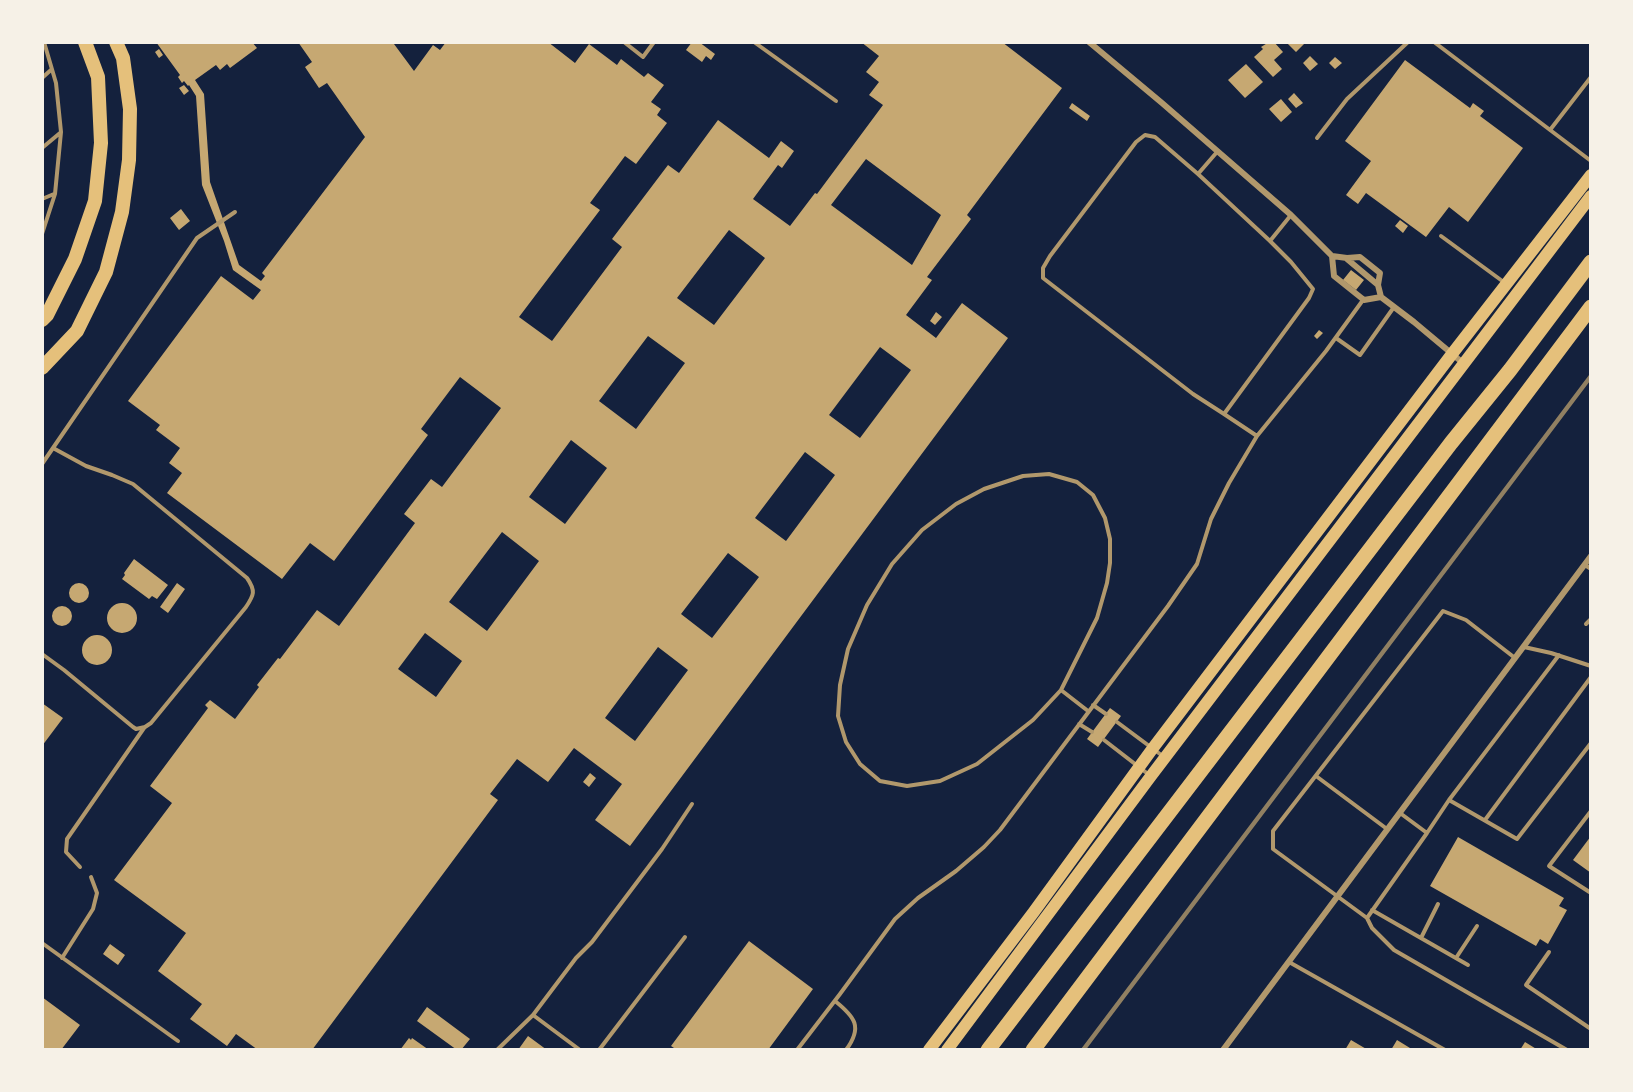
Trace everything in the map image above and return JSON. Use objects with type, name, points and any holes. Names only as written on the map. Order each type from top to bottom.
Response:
[{"type":"highway","points":[[988,1050],[1591,262]]},
{"type":"highway","points":[[1033,1050],[1591,308]]},
{"type":"main road","points":[[42,320],[47,315],[75,259],[95,201],[101,144],[98,77],[85,42]]},
{"type":"main road","points":[[42,368],[76,331],[82,321],[106,272],[122,212],[129,160],[130,109],[123,58],[116,42]]},
{"type":"main road","points":[[929,1050],[1033,913],[1153,748],[1591,175]]},
{"type":"main road","points":[[947,1050],[1151,776],[1591,196]]},
{"type":"street","points":[[1089,42],[1291,215],[1332,256],[1347,258],[1378,285],[1381,297],[1463,363]]},
{"type":"street","points":[[1332,256],[1334,276],[1364,300],[1381,297]]},
{"type":"street","points":[[1223,1050],[1591,556]]},
{"type":"lane","points":[[42,234],[55,194],[61,132],[56,83],[44,42]]},
{"type":"lane","points":[[624,42],[643,57],[654,42]]},
{"type":"lane","points":[[754,42],[836,101]]},
{"type":"lane","points":[[1317,138],[1347,99],[1408,42]]},
{"type":"lane","points":[[1434,42],[1591,161]]},
{"type":"lane","points":[[42,78],[52,69]]},
{"type":"lane","points":[[1550,130],[1591,77]]},
{"type":"lane","points":[[42,148],[61,132]]},
{"type":"lane","points":[[1224,414],[1309,298],[1313,289],[1291,262],[1198,174],[1155,137],[1145,135],[1136,142],[1050,256],[1043,268],[1043,278],[1193,394],[1257,436]]},
{"type":"lane","points":[[1198,174],[1218,151]]},
{"type":"lane","points":[[42,199],[55,194]]},
{"type":"lane","points":[[42,464],[197,238],[235,212]]},
{"type":"lane","points":[[1270,242],[1291,215]]},
{"type":"lane","points":[[1441,236],[1518,293]]},
{"type":"lane","points":[[797,1050],[895,920],[918,898],[977,853],[1000,830],[1197,564],[1211,519],[1257,436],[1364,300]]},
{"type":"lane","points":[[1336,338],[1360,355],[1394,307]]},
{"type":"lane","points":[[42,654],[136,729],[145,727],[151,723],[253,596],[253,587],[247,578],[133,484],[86,466],[53,448]]},
{"type":"lane","points":[[1049,474],[1077,482],[1093,495],[1105,518],[1110,539],[1107,583],[1097,618],[1060,690],[1033,720],[977,764],[940,781],[907,786],[880,781],[860,764],[846,742],[838,716],[840,685],[849,649],[867,605],[892,564],[922,531],[956,504],[984,489],[1023,477],[1049,474]]},
{"type":"lane","points":[[1585,565],[1591,569]]},
{"type":"lane","points":[[1515,658],[1466,620],[1443,611],[1273,831],[1273,849],[1367,918],[1372,928],[1394,950],[1567,1050]]},
{"type":"lane","points":[[1586,624],[1591,619]]},
{"type":"lane","points":[[1524,647],[1591,666]]},
{"type":"lane","points":[[1367,918],[1449,800],[1559,656]]},
{"type":"lane","points":[[1485,820],[1591,678]]},
{"type":"lane","points":[[1060,690],[1089,711]]},
{"type":"lane","points":[[1094,705],[1106,714]]},
{"type":"lane","points":[[1117,722],[1165,758]]},
{"type":"lane","points":[[1079,724],[1092,732]]},
{"type":"lane","points":[[80,867],[66,852],[67,839],[145,727]]},
{"type":"lane","points":[[1104,740],[1151,776]]},
{"type":"lane","points":[[1449,800],[1518,839],[1591,743]]},
{"type":"lane","points":[[1316,776],[1388,830]]},
{"type":"lane","points":[[497,1050],[533,1015],[576,958],[592,942],[662,849],[692,804]]},
{"type":"lane","points":[[1591,811],[1549,866],[1591,893]]},
{"type":"lane","points":[[1400,813],[1427,833]]},
{"type":"lane","points":[[62,958],[93,909],[97,893],[91,877]]},
{"type":"lane","points":[[1421,938],[1438,904]]},
{"type":"lane","points":[[1372,910],[1468,965]]},
{"type":"lane","points":[[1456,958],[1477,926]]},
{"type":"lane","points":[[599,1050],[685,937]]},
{"type":"lane","points":[[42,944],[178,1041]]},
{"type":"lane","points":[[1549,952],[1526,985],[1591,1029]]},
{"type":"lane","points":[[1289,962],[1444,1050]]},
{"type":"lane","points":[[835,1001],[854,1019],[856,1031],[846,1050]]},
{"type":"lane","points":[[533,1015],[580,1050]]},
{"type":"building","points":[[156,42],[252,42],[257,48],[230,68],[227,64],[220,70],[216,65],[195,80],[204,94],[210,182],[239,265],[261,281],[265,276],[262,273],[365,137],[327,83],[319,88],[305,67],[312,62],[298,42],[396,42],[394,44],[414,71],[433,45],[440,50],[446,42],[548,42],[575,63],[589,44],[617,65],[621,59],[644,77],[648,73],[664,85],[651,102],[661,109],[657,115],[667,123],[636,164],[625,156],[590,203],[600,210],[519,317],[552,341],[622,247],[612,239],[668,165],[679,173],[718,120],[769,158],[781,141],[794,151],[782,168],[778,165],[753,199],[790,226],[815,193],[817,194],[883,105],[869,95],[879,82],[866,72],[879,56],[861,42],[1002,42],[1062,88],[967,215],[971,219],[927,277],[932,280],[906,315],[936,338],[962,303],[1008,338],[630,846],[595,820],[622,784],[574,748],[548,782],[517,759],[490,794],[498,800],[312,1050],[258,1050],[236,1034],[227,1046],[190,1019],[202,1004],[158,971],[186,933],[114,880],[172,803],[150,786],[208,708],[205,705],[210,700],[235,719],[259,687],[257,685],[317,610],[339,626],[415,523],[404,514],[431,479],[442,487],[501,408],[460,377],[421,429],[428,435],[334,561],[310,543],[282,579],[167,493],[182,473],[169,463],[180,448],[156,430],[160,425],[128,401],[221,276],[253,300],[261,290],[233,270],[202,185],[196,96],[189,85],[184,81],[182,83],[178,77],[180,75]],"holes":[[[866,159],[941,215],[912,265],[831,205]],[[729,230],[765,258],[714,325],[677,298]],[[648,336],[685,363],[636,429],[599,401]],[[880,347],[911,370],[860,438],[829,415]],[[571,440],[607,468],[565,524],[529,497]],[[805,452],[835,475],[786,541],[755,518]],[[502,532],[539,561],[487,631],[449,602]],[[728,553],[759,577],[712,638],[681,614]],[[425,633],[462,661],[436,697],[398,669]],[[658,647],[688,670],[635,741],[605,718]]]},
{"type":"building","points":[[692,42],[699,42],[715,54],[711,60],[706,56],[702,62],[686,50]]},
{"type":"building","points":[[1274,42],[1283,52],[1274,60],[1282,69],[1273,77],[1254,57],[1263,49],[1261,47]]},
{"type":"building","points":[[1286,42],[1306,42],[1296,52]]},
{"type":"building","points":[[159,49],[163,55],[159,58],[155,52]]},
{"type":"building","points":[[1310,56],[1318,64],[1310,71],[1303,63]]},
{"type":"building","points":[[1335,57],[1342,63],[1335,69],[1329,63]]},
{"type":"building","points":[[1405,60],[1470,108],[1473,103],[1484,111],[1480,116],[1523,148],[1468,222],[1449,207],[1426,237],[1366,193],[1358,204],[1346,195],[1371,161],[1345,141]]},
{"type":"building","points":[[1246,64],[1263,82],[1245,98],[1228,80]]},
{"type":"building","points":[[184,85],[189,91],[184,95],[179,88]]},
{"type":"building","points":[[1294,93],[1303,103],[1296,108],[1288,99]]},
{"type":"building","points":[[1281,99],[1292,112],[1281,122],[1269,109]]},
{"type":"building","points":[[1072,103],[1090,116],[1087,121],[1069,108]]},
{"type":"building","points":[[181,209],[190,221],[179,230],[170,218]]},
{"type":"building","points":[[1400,220],[1408,226],[1403,233],[1395,226]]},
{"type":"building","points":[[1351,270],[1364,280],[1356,290],[1343,280]]},
{"type":"building","points":[[936,312],[942,317],[935,325],[930,321]]},
{"type":"building","points":[[1319,330],[1323,333],[1317,339],[1314,336]]},
{"type":"building","points":[[134,559],[168,585],[157,599],[152,596],[149,599],[122,579]]},
{"type":"building","points":[[79,583],[86,586],[89,593],[86,600],[79,603],[72,600],[69,593],[72,586]]},
{"type":"building","points":[[177,583],[185,589],[168,613],[160,607]]},
{"type":"building","points":[[122,603],[133,607],[137,618],[133,629],[122,633],[111,629],[107,618],[111,607]]},
{"type":"building","points":[[62,606],[69,609],[72,616],[69,623],[62,626],[55,623],[52,616],[55,609]]},
{"type":"building","points":[[97,635],[108,639],[112,650],[108,661],[97,665],[86,661],[82,650],[86,639]]},
{"type":"building","points":[[42,703],[63,718],[42,746]]},
{"type":"building","points":[[1110,708],[1121,716],[1098,747],[1087,739]]},
{"type":"building","points":[[590,773],[596,778],[589,787],[583,782]]},
{"type":"building","points":[[1591,836],[1591,873],[1573,860]]},
{"type":"building","points":[[1458,837],[1564,898],[1559,906],[1567,910],[1548,944],[1540,939],[1536,946],[1430,886]]},
{"type":"building","points":[[749,941],[813,989],[768,1050],[677,1050],[671,1046]]},
{"type":"building","points":[[110,944],[125,955],[118,965],[103,954]]},
{"type":"building","points":[[42,997],[80,1025],[61,1050],[42,1050]]},
{"type":"building","points":[[427,1007],[470,1039],[461,1050],[457,1050],[417,1021]]},
{"type":"building","points":[[528,1036],[547,1050],[518,1050]]},
{"type":"building","points":[[409,1038],[411,1040],[412,1038],[429,1050],[400,1050]]},
{"type":"building","points":[[1351,1040],[1368,1050],[1345,1050]]},
{"type":"building","points":[[1397,1040],[1410,1048],[1409,1050],[1391,1050]]},
{"type":"building","points":[[1525,1042],[1538,1050],[1520,1050]]},
{"type":"railway","points":[[1083,1050],[1591,376]]}]
